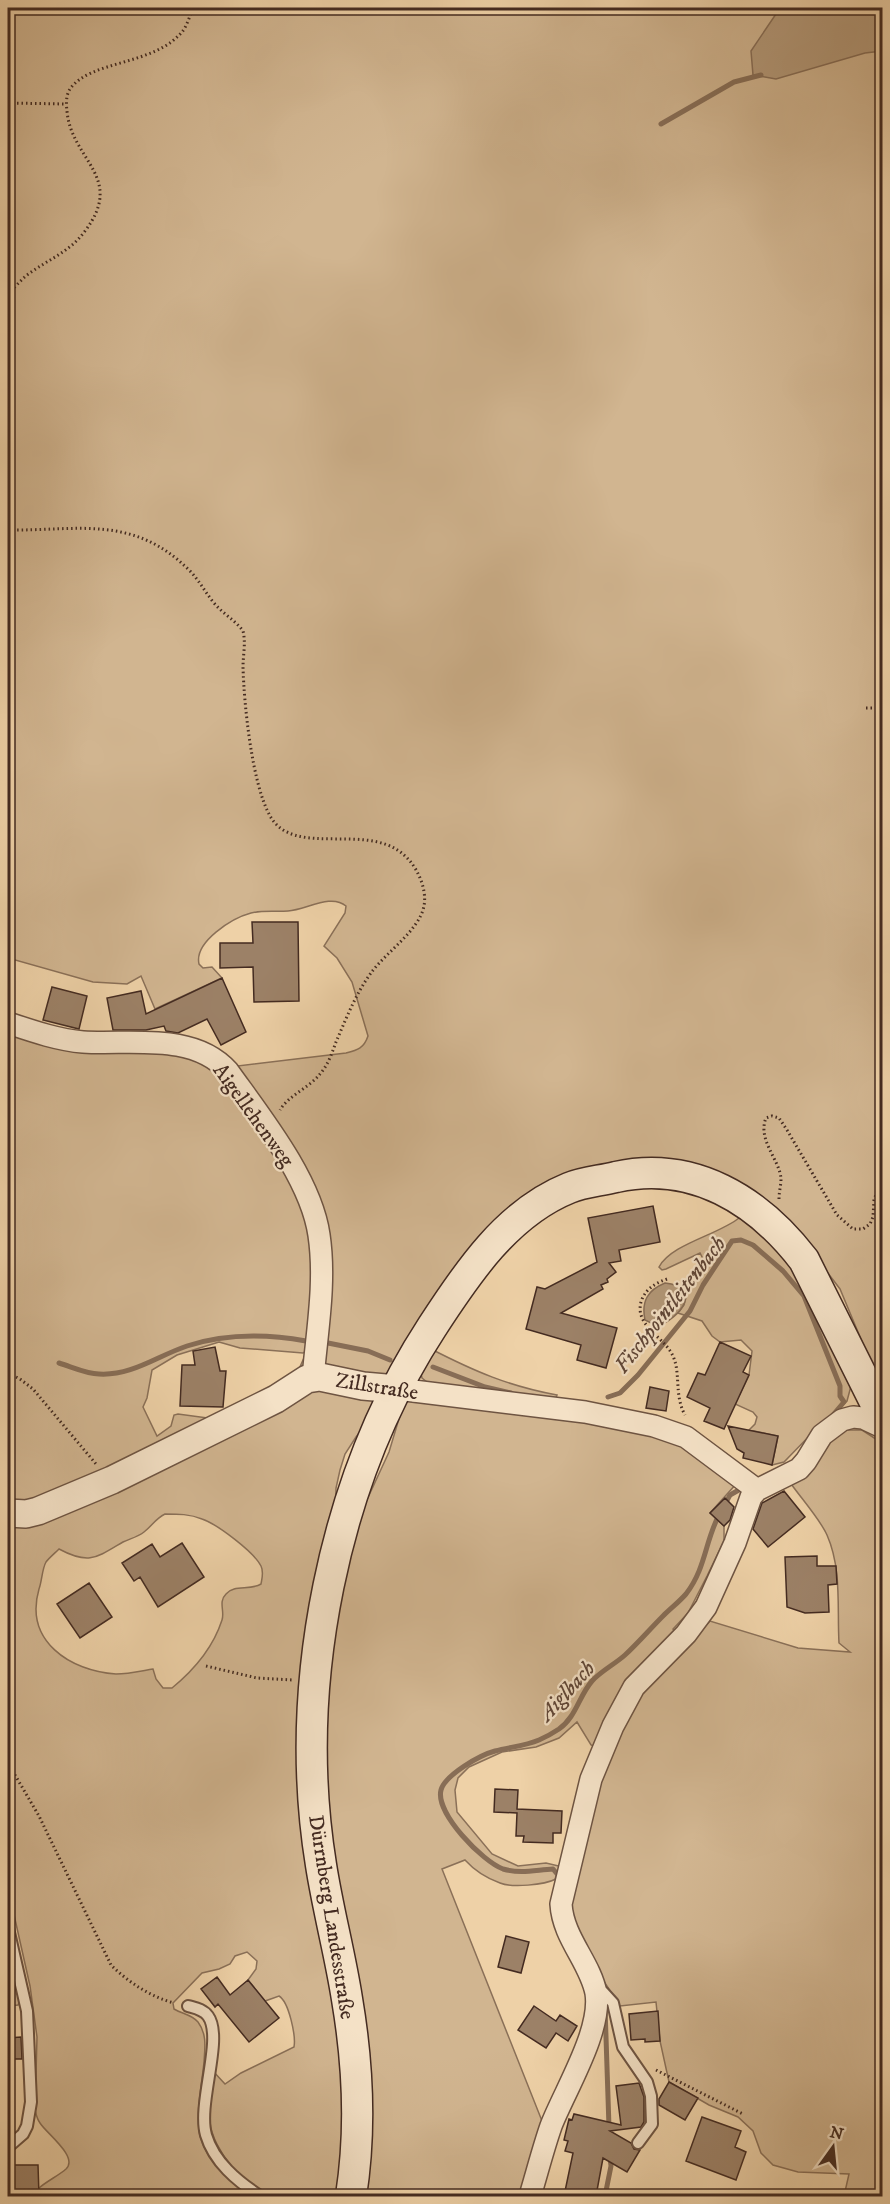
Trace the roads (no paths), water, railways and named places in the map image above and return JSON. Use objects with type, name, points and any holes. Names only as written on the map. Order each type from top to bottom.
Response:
[{"type":"main road","name":"Dürrnberg Landesstraße","points":[[351,2196],[356,2166],[357,2082],[348,2003],[321,1865],[314,1804],[312,1750],[322,1624],[339,1542],[357,1484],[397,1389],[424,1339],[455,1292],[485,1252],[504,1232],[543,1201],[571,1187],[634,1173],[669,1174],[705,1182],[749,1204],[786,1237],[804,1260],[882,1416]]},
{"type":"street","name":"Aigellehenweg","points":[[8,1023],[54,1037],[81,1042],[166,1044],[208,1054],[228,1071],[274,1138],[306,1192],[315,1215],[319,1235],[321,1278],[313,1377]]},
{"type":"street","name":"Zillstraße","points":[[8,1513],[26,1514],[38,1511],[112,1480],[276,1399],[313,1377],[363,1386],[585,1412],[654,1426],[686,1437],[752,1487]]},
{"type":"street","points":[[530,2196],[551,2128],[593,2028],[596,2012],[595,1990],[591,1977],[567,1929],[561,1904],[591,1779],[613,1726],[634,1687],[686,1634],[706,1607],[735,1543],[752,1487],[799,1469],[827,1430],[860,1412],[865,1404],[864,1379]]},
{"type":"street","points":[[853,1417],[872,1420],[882,1427]]},
{"type":"lane","points":[[8,1928],[27,2011],[31,2102],[27,2126],[23,2134],[8,2147]]},
{"type":"lane","points":[[595,1990],[603,1992],[614,2003],[623,2047],[632,2062],[644,2074],[651,2096],[651,2124],[638,2143]]},
{"type":"lane","points":[[188,2006],[203,2011],[208,2016],[213,2032],[204,2108],[206,2133],[217,2158],[229,2172],[260,2196]]},
{"type":"water","points":[[780,8],[882,8],[882,51],[865,53],[776,79],[753,75],[751,51]]},
{"type":"water","points":[[665,1283],[683,1290],[686,1297],[680,1310],[673,1317],[657,1326],[645,1320],[644,1307],[650,1293]]},
{"type":"waterway","points":[[661,124],[734,82],[761,75]]},
{"type":"waterway","name":"Fischpointleitenbach","points":[[608,1397],[620,1393],[638,1375],[690,1311],[703,1285],[732,1241],[741,1240],[753,1245],[783,1271],[804,1296],[840,1386],[840,1396],[844,1402],[833,1415]]},
{"type":"waterway","name":"Fischpointleitenbach","points":[[59,1363],[90,1373],[111,1374],[133,1369],[187,1346],[216,1339],[261,1336],[306,1341]]},
{"type":"waterway","name":"Fischpointleitenbach","points":[[328,1343],[368,1351],[390,1360]]},
{"type":"waterway","name":"Fischpointleitenbach","points":[[433,1367],[485,1387],[511,1393]]},
{"type":"waterway","name":"Aiglbach","points":[[725,1504],[730,1495],[744,1487]]},
{"type":"waterway","name":"Aiglbach","points":[[557,1879],[558,1875],[553,1869],[522,1871],[503,1869],[494,1865],[462,1836],[445,1811],[441,1800],[441,1790],[449,1778],[472,1761],[495,1751],[539,1740],[565,1724],[592,1681],[625,1655],[686,1594],[698,1574],[719,1515]]},
{"type":"waterway","name":"Aiglbach","points":[[605,2007],[609,2127]]},
{"type":"waterway","name":"Aiglbach","points":[[605,2196],[611,2166],[610,2157]]}]
